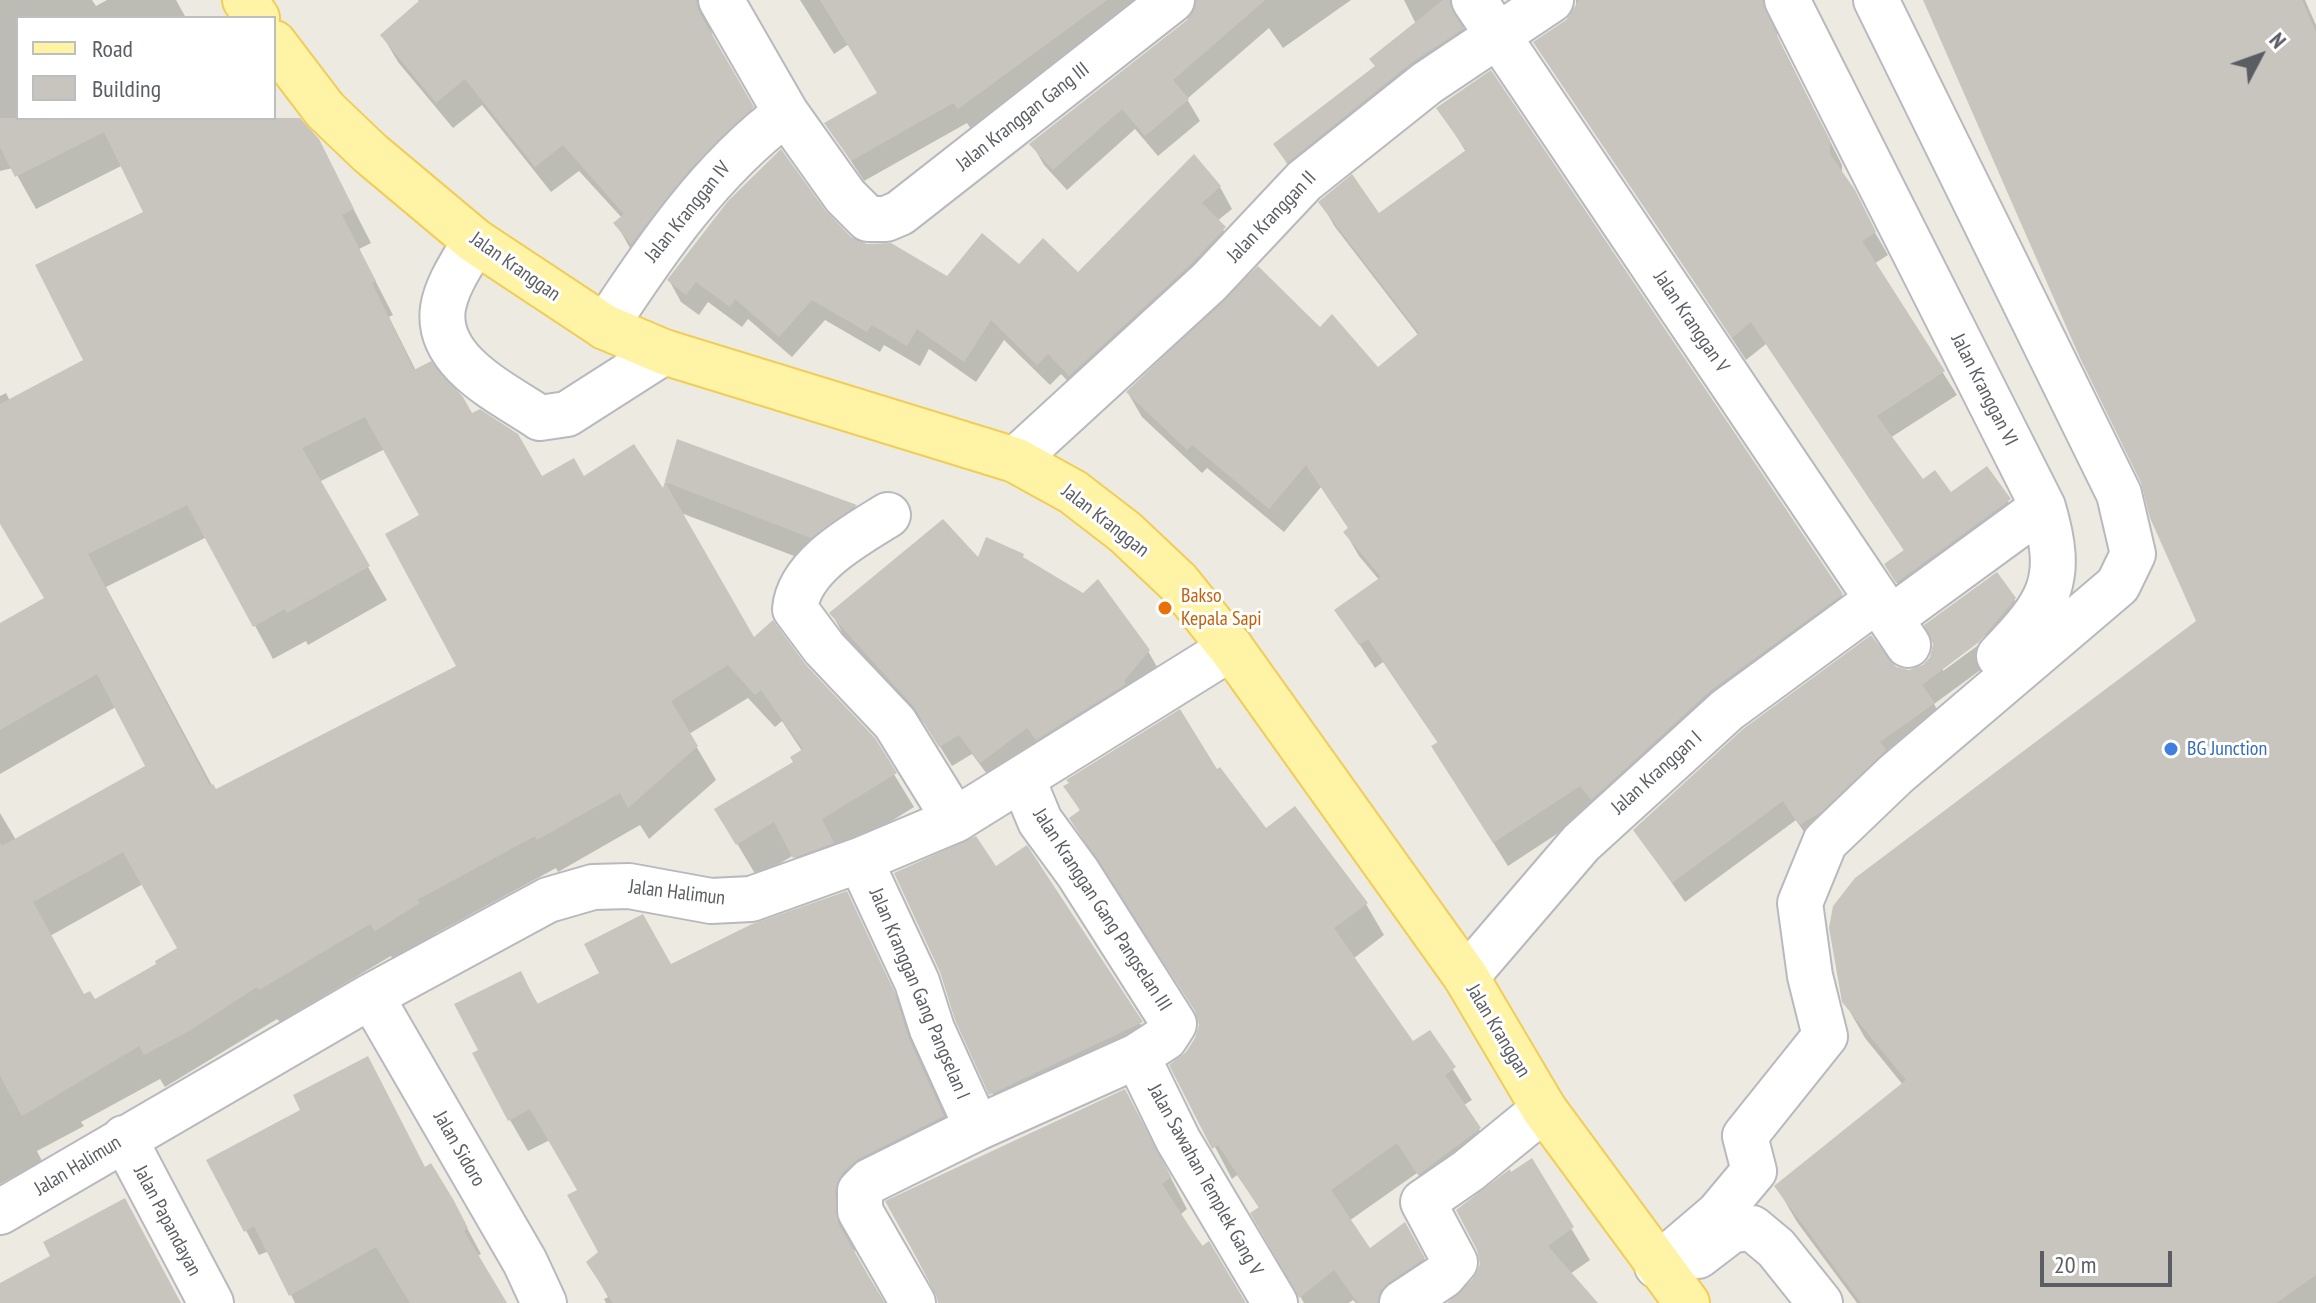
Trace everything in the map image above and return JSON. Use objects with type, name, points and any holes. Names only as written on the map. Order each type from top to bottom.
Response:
[{"type":"main road","name":"Jalan Kranggan","points":[[276,46],[325,110],[475,241],[605,327],[664,352],[955,445],[1015,460],[1073,492],[1125,532],[1178,582],[1231,648],[1466,977],[1544,1109],[1670,1283]]},
{"type":"street","points":[[721,0],[786,113]]},
{"type":"street","name":"Jalan Kranggan Gang III","points":[[786,113],[845,196],[868,219],[886,219],[900,213],[1172,0]]},
{"type":"street","name":"Jalan Kranggan II","points":[[1015,460],[1209,282],[1304,181],[1427,83],[1486,18],[1551,0]]},
{"type":"street","name":"Jalan Kranggan VI","points":[[1787,0],[2043,507],[2053,539],[2055,571],[2050,595],[2033,621],[1965,692],[1893,741]]},
{"type":"street","points":[[1670,1283],[1725,1222],[1754,1171],[1745,1136],[1825,1036],[1810,976],[1800,903],[1825,842],[1896,774],[2118,585],[2133,554],[2119,494],[1876,0]]},
{"type":"street","name":"Jalan Kranggan V","points":[[1486,18],[1892,621]]},
{"type":"street","name":"Jalan Kranggan IV","points":[[605,327],[638,274],[733,157],[786,113]]},
{"type":"street","points":[[475,241],[449,287],[443,309],[444,335],[458,359],[540,418],[567,414],[664,352]]},
{"type":"street","name":"Jalan Kranggan I","points":[[1466,977],[1581,843],[1727,710],[1892,621],[2043,507]]},
{"type":"street","points":[[888,515],[820,564],[801,584],[795,609],[824,648],[895,723],[955,820]]},
{"type":"street","name":"Jalan Halimun","points":[[0,1212],[371,996],[548,900],[593,887],[629,886],[711,901],[751,899],[860,860],[955,820],[1231,648]]},
{"type":"street","name":"Jalan Kranggan Gang Pangselan III","points":[[1023,780],[1040,821],[1171,1015],[1172,1031],[1151,1047]]},
{"type":"street","name":"Jalan Kranggan Gang Pangselan I","points":[[860,860],[917,982],[932,1029],[977,1128]]},
{"type":"street","name":"Jalan Sidoro","points":[[371,996],[525,1262],[544,1303]]},
{"type":"street","points":[[913,1303],[860,1211],[860,1191],[870,1181],[977,1128],[1151,1047]]},
{"type":"street","name":"Jalan Sawahan Templek Gang V","points":[[1151,1047],[1178,1140],[1275,1303]]},
{"type":"street","points":[[1402,1303],[1443,1276],[1455,1262],[1423,1202],[1468,1171],[1544,1109]]},
{"type":"street","name":"Jalan Papandayan","points":[[124,1138],[211,1303]]},
{"type":"street","points":[[1725,1222],[1752,1228],[1768,1240],[1820,1303]]},
{"type":"building","points":[[420,0],[696,0],[699,12],[754,107],[691,168],[631,244],[613,223],[624,214],[563,145],[535,167],[465,79],[436,103],[380,35]]},
{"type":"building","points":[[820,0],[1107,0],[958,109],[953,103],[851,161],[824,123],[877,93]]},
{"type":"building","points":[[1196,0],[1265,0],[1173,80],[1189,99],[1145,136],[1122,109],[1053,170],[1029,144],[1187,20]]},
{"type":"building","points":[[1443,0],[1449,0],[1463,29],[1411,63],[1287,163],[1273,144],[1375,66],[1369,59]]},
{"type":"building","points":[[1579,0],[1762,0],[1786,56],[1830,140],[1830,154],[1855,190],[1876,232],[1862,241],[1945,371],[1877,416],[1923,479],[1935,470],[1951,492],[1987,466],[2011,499],[1896,583],[1884,564],[1904,550],[1751,322],[1732,338],[1533,42],[1566,20]]},
{"type":"building","name":"BG Junction","points":[[1923,0],[2302,0],[2316,33],[2316,1275],[2276,1303],[1861,1303],[1774,1186],[1906,1080],[1842,1002],[1829,928],[1833,906],[1855,878],[2196,621],[2150,518],[2141,483],[2080,358]]},
{"type":"building","points":[[1491,70],[1843,594],[1710,691],[1591,800],[1580,786],[1493,843],[1431,746],[1438,742],[1368,639],[1359,645],[1334,610],[1381,577],[1343,532],[1348,528],[1306,465],[1269,509],[1192,445],[1187,450],[1126,392],[1258,266],[1320,327],[1332,314],[1378,367],[1419,333],[1318,202],[1352,174],[1379,213],[1466,150],[1436,108]]},
{"type":"building","points":[[0,118],[300,118],[319,139],[354,209],[342,215],[376,281],[372,283],[414,370],[431,361],[463,397],[472,413],[480,409],[518,434],[542,476],[574,458],[584,476],[634,444],[663,488],[677,439],[857,505],[811,538],[665,482],[754,637],[773,620],[806,665],[875,738],[897,773],[822,819],[834,843],[793,858],[774,822],[736,845],[714,809],[793,762],[790,757],[803,749],[761,690],[755,695],[728,665],[671,701],[698,746],[628,808],[620,793],[537,840],[535,836],[417,900],[420,903],[375,931],[370,924],[259,990],[257,987],[189,1031],[144,1055],[139,1046],[22,1116],[0,1076],[0,843],[2,846],[145,766],[97,674],[0,730],[0,623],[44,598],[0,524],[0,404],[83,360],[35,265],[143,212],[104,132],[15,177],[0,147]],"holes":[[[365,417],[419,515],[385,534],[456,666],[216,789],[213,784],[210,786],[88,554],[187,505],[253,627],[285,609],[287,613],[370,566],[302,448]],[[123,852],[177,948],[155,961],[156,964],[95,999],[90,991],[84,994],[33,902]]]},
{"type":"building","points":[[781,149],[825,210],[851,237],[867,244],[891,243],[947,276],[982,233],[1019,264],[1043,238],[1078,272],[1194,154],[1221,186],[1202,203],[1226,227],[1191,264],[1069,376],[1048,354],[1037,365],[991,320],[964,362],[917,329],[907,346],[872,325],[867,332],[812,300],[779,337],[735,299],[730,307],[696,282],[686,295],[667,280],[728,201]]},
{"type":"building","points":[[943,519],[978,557],[986,537],[1024,554],[1023,557],[1083,593],[1098,579],[1150,650],[1124,681],[1126,684],[1036,740],[1027,728],[980,763],[959,735],[939,747],[913,706],[829,613]]},
{"type":"building","points":[[1997,572],[2016,598],[1979,642],[1922,685],[1935,703],[1880,742],[1886,750],[1821,812],[1799,825],[1783,801],[1672,883],[1633,830],[1743,729],[1871,635],[1896,667],[1909,670],[1923,665],[1930,657],[1933,644],[1924,625]]},
{"type":"building","points":[[1180,709],[1217,769],[1220,767],[1266,828],[1295,806],[1368,903],[1334,928],[1413,1041],[1430,1030],[1456,1067],[1445,1075],[1481,1128],[1418,1175],[1397,1143],[1331,1190],[1370,1248],[1405,1222],[1425,1258],[1388,1283],[1380,1291],[1377,1303],[1358,1303],[1334,1270],[1299,1298],[1250,1213],[1259,1207],[1218,1145],[1212,1149],[1169,1065],[1186,1052],[1195,1038],[1199,1025],[1195,1011],[1069,818],[1080,810],[1063,786],[1069,783],[1066,780]]},
{"type":"building","points":[[976,836],[996,866],[1027,845],[1143,1022],[989,1095],[955,1020],[940,972],[894,873]]},
{"type":"building","points":[[847,891],[894,991],[909,1039],[944,1116],[858,1159],[842,1173],[835,1190],[838,1223],[884,1303],[613,1303],[586,1262],[598,1252],[567,1195],[577,1190],[530,1109],[508,1121],[472,1053],[478,1050],[454,1004],[521,971],[537,1004],[599,973],[584,944],[643,914],[671,964],[752,924]]},
{"type":"building","points":[[368,1056],[425,1167],[431,1163],[453,1199],[468,1228],[464,1231],[507,1303],[410,1303],[376,1247],[289,1296],[254,1226],[244,1232],[206,1160],[300,1110],[293,1095]]},
{"type":"building","points":[[1125,1089],[1171,1177],[1162,1184],[1202,1246],[1209,1241],[1246,1303],[938,1303],[935,1291],[885,1201]]},
{"type":"building","points":[[1532,1158],[1574,1227],[1548,1246],[1598,1303],[1447,1303],[1474,1278],[1480,1264],[1477,1250],[1456,1210],[1510,1169],[1511,1172]]},
{"type":"building","points":[[125,1198],[181,1303],[0,1303],[0,1283],[50,1256],[43,1242]]},
{"type":"place","name":"Bakso Kepala Sapi","points":[[1165,608]]},
{"type":"place","name":"BG Junction","points":[[2171,749]]}]
